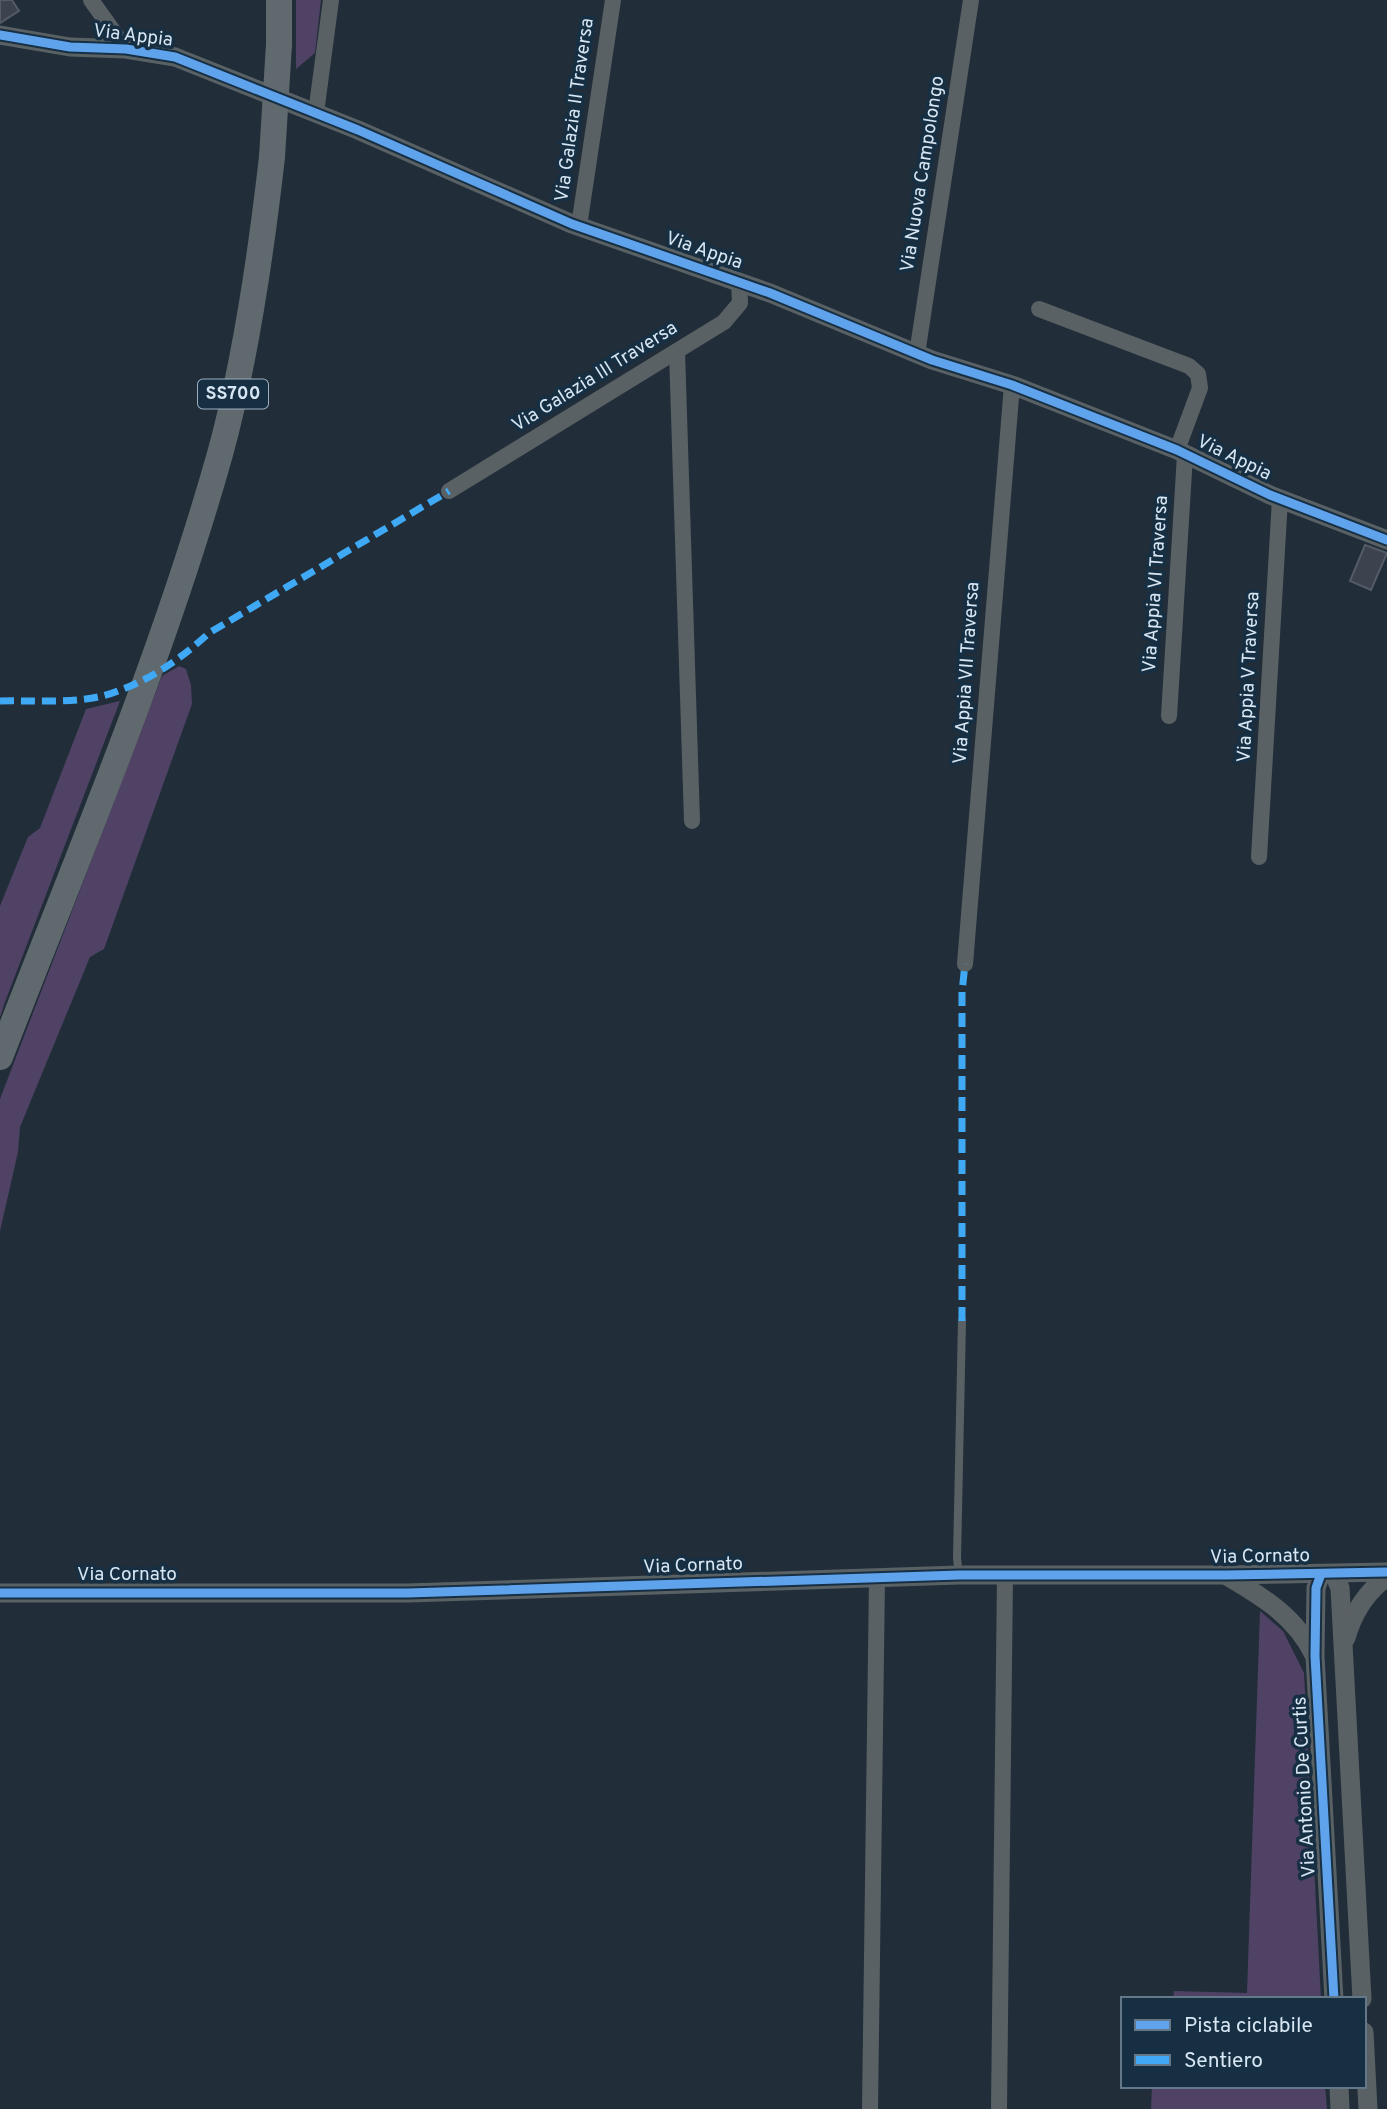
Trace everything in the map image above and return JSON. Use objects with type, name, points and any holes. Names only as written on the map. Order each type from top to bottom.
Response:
[{"type":"highway","name":"SS700","points":[[0,1057],[135,706],[183,573],[221,452],[253,297],[272,157],[279,0]]},
{"type":"street","points":[[91,0],[125,49]]},
{"type":"street","points":[[316,113],[331,0]]},
{"type":"street","name":"Via Galazia II Traversa","points":[[579,226],[613,0]]},
{"type":"street","name":"Via Nuova Campolongo","points":[[917,354],[971,0]]},
{"type":"street","name":"Via Appia","points":[[0,35],[70,47],[125,49],[175,57],[316,113],[579,226],[739,282],[917,354],[1012,385],[1181,452],[1280,499],[1387,540]]},
{"type":"street","name":"Via Galazia III Traversa","points":[[449,491],[724,322],[740,303],[739,282]]},
{"type":"street","name":"Via Appia VI Traversa","points":[[1039,309],[1189,366],[1198,374],[1200,388],[1181,452],[1169,716]]},
{"type":"street","points":[[677,352],[691,821]]},
{"type":"street","name":"Via Appia VII Traversa","points":[[965,964],[1012,385]]},
{"type":"street","name":"Via Appia V Traversa","points":[[1259,857],[1280,499]]},
{"type":"street","name":"Via Cornato","points":[[0,1593],[408,1594],[959,1574],[1387,1574]]},
{"type":"street","points":[[999,2109],[1005,1574]]},
{"type":"street","points":[[1327,1574],[1340,1588],[1362,1997]]},
{"type":"street","name":"Via Antonio De Curtis","points":[[1327,1574],[1316,1588],[1315,1656],[1334,1997]]},
{"type":"street","points":[[1343,1649],[1352,1618],[1366,1597],[1387,1574]]},
{"type":"street","name":"Via Antonio De Curtis","points":[[1226,1576],[1263,1597],[1288,1617],[1305,1637],[1315,1656]]},
{"type":"street","points":[[870,2109],[877,1578]]},
{"type":"street","points":[[1366,2070],[1368,2109]]},
{"type":"street","points":[[1339,2088],[1340,2109]]},
{"type":"lane","points":[[959,1574],[957,1544],[961,1321]]},
{"type":"shaded area","points":[[296,0],[321,0],[315,53],[296,69]]},
{"type":"shaded area","points":[[179,666],[186,669],[191,685],[192,704],[104,949],[90,957],[20,1127],[18,1152],[0,1231],[0,1099],[162,676]]},
{"type":"shaded area","points":[[120,701],[0,1017],[0,906],[28,837],[40,828],[86,709]]},
{"type":"shaded area","points":[[1260,1611],[1283,1631],[1304,1673],[1321,1997],[1173,1997],[1174,1991],[1247,1993]]},
{"type":"shaded area","points":[[1152,2088],[1325,2088],[1327,2109],[1151,2109]]},
{"type":"building","points":[[0,0],[12,0],[19,11],[0,23]]},
{"type":"building","points":[[1365,545],[1387,553],[1371,590],[1350,581]]},
{"type":"marked path","points":[[0,701],[75,700],[105,695],[131,686],[167,666],[209,633],[449,491]]},
{"type":"marked path","points":[[962,1321],[962,992],[965,964]]},
{"type":"cycle path","points":[[0,35],[70,47],[126,49],[175,57],[358,130],[572,224],[770,293],[932,360],[1012,385],[1177,450],[1270,495],[1387,540]]},
{"type":"cycle path","points":[[0,1593],[408,1593],[959,1575],[1387,1572]]},
{"type":"cycle path","points":[[1321,1574],[1316,1588],[1315,1656],[1334,1997]]}]
